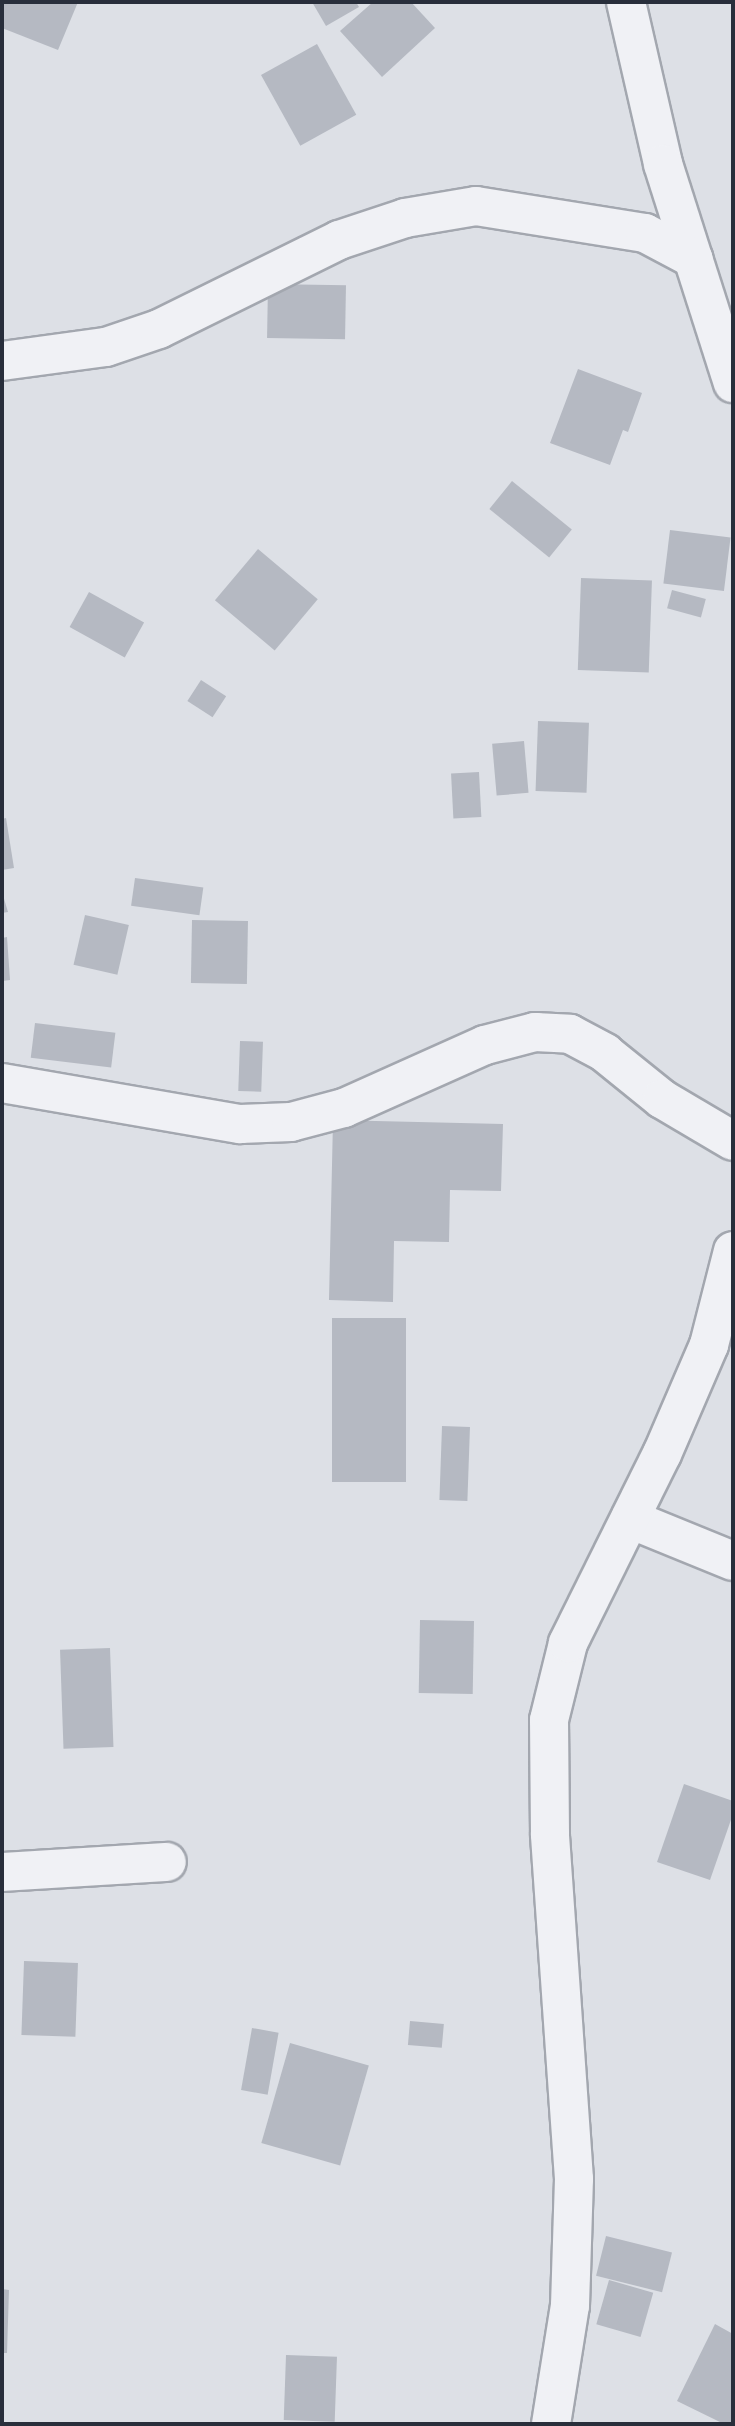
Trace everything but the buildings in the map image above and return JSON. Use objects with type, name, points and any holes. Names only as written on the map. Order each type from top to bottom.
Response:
[{"type":"street","points":[[626,2],[663,164],[733,383]]},
{"type":"street","points":[[2,361],[106,347],[159,329],[339,240],[405,218],[476,206],[645,233],[694,259]]},
{"type":"street","points":[[2,1083],[240,1124],[291,1122],[344,1108],[485,1045],[535,1032],[558,1033],[570,1034],[605,1053],[662,1099],[733,1141]]},
{"type":"street","points":[[551,2424],[570,2306],[574,2179],[550,1834],[549,1720],[568,1643],[630,1519],[709,1345],[733,1251]]},
{"type":"street","points":[[630,1519],[733,1561]]},
{"type":"street","points":[[2,1872],[167,1862]]}]
